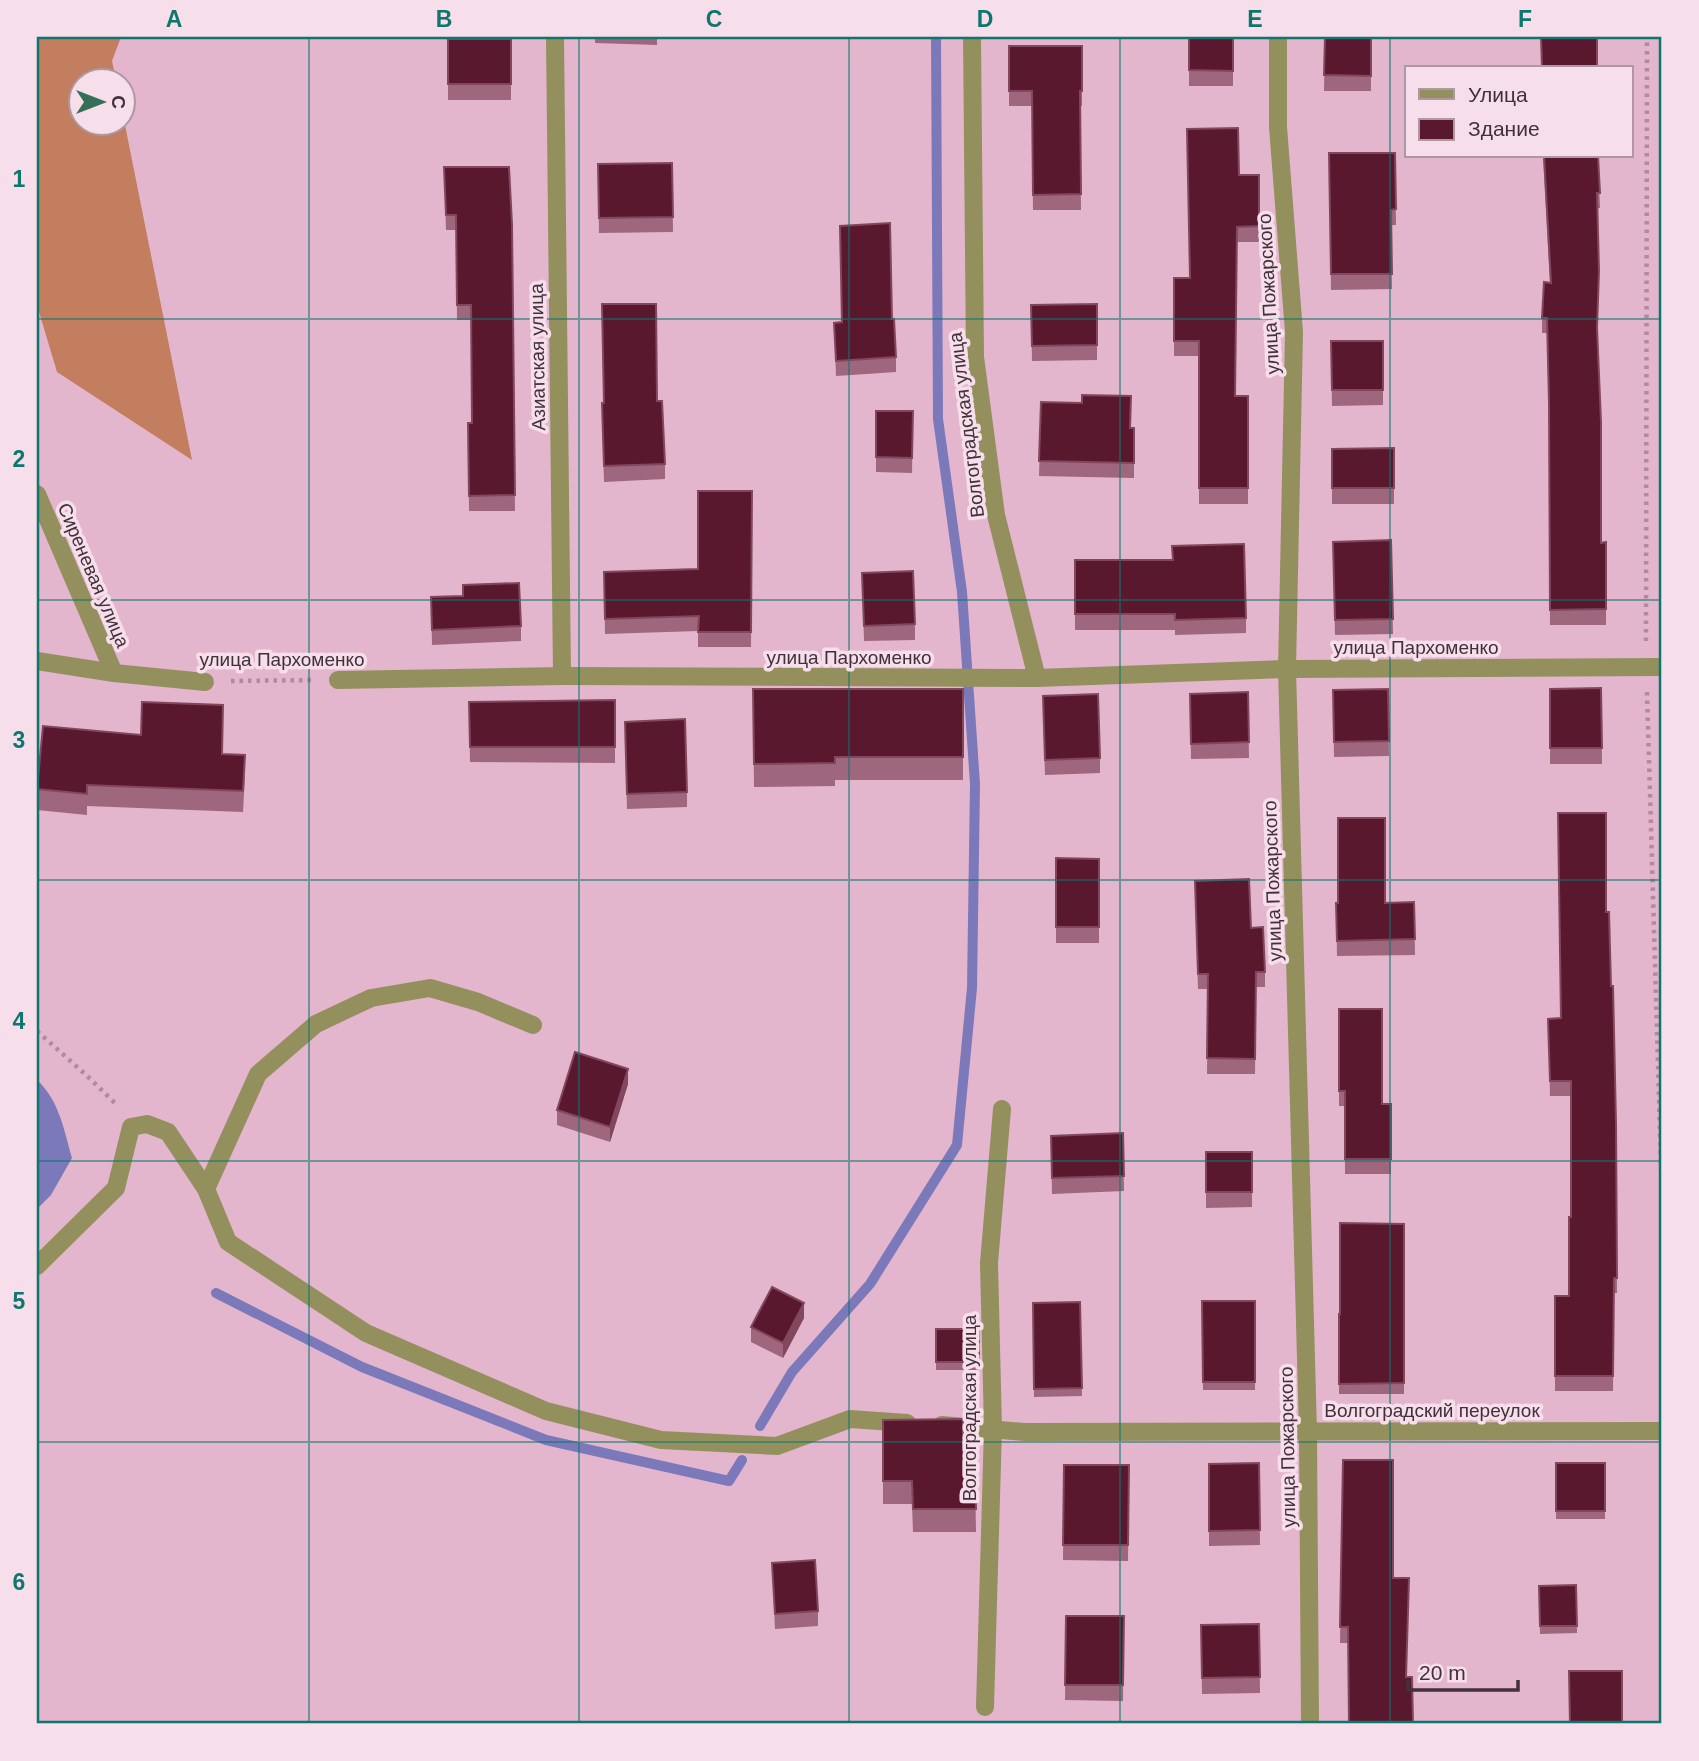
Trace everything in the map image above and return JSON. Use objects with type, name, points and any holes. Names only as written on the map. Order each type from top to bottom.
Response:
[{"type":"street","name":"Азиатская улица","points":[[555,37],[562,676]]},
{"type":"street","name":"Волгоградская улица","points":[[972,37],[975,357],[996,514],[1037,678]]},
{"type":"street","name":"улица Пожарского","points":[[1278,37],[1278,127],[1294,332],[1287,669],[1308,1431],[1310,1724]]},
{"type":"street","name":"Сиреневая улица","points":[[37,494],[114,673]]},
{"type":"street","name":"улица Пархоменко","points":[[37,661],[114,673],[205,682]]},
{"type":"street","name":"улица Пархоменко","points":[[338,680],[562,676],[1037,678],[1287,669],[1654,667]]},
{"type":"street","points":[[206,1189],[258,1074],[316,1024],[371,998],[430,988],[478,1002],[533,1025]]},
{"type":"street","name":"Волгоградская улица","points":[[985,1707],[993,1428],[989,1264],[1002,1109]]},
{"type":"street","name":"Волгоградский переулок","points":[[131,1127],[147,1124],[168,1132],[206,1189],[228,1242],[366,1333],[546,1411],[661,1440],[776,1446],[850,1419],[1025,1432],[1662,1431]]},
{"type":"street","points":[[37,1266],[116,1188],[131,1127]]},
{"type":"path","points":[[1647,37],[1662,1200]]},
{"type":"path","name":"улица Пархоменко","points":[[205,682],[338,680]]},
{"type":"path","points":[[37,1031],[113,1101],[131,1127]]},
{"type":"shaded area","points":[[37,37],[121,37],[112,61],[113,66],[66,66],[66,136],[127,136],[192,460],[57,372],[37,305]]},
{"type":"shaded area","points":[[37,1080],[56,1106],[72,1158],[51,1195],[37,1209]]},
{"type":"building","points":[[1189,37],[1233,37],[1233,71],[1189,70]]},
{"type":"building","points":[[1325,37],[1371,37],[1371,76],[1324,75]]},
{"type":"building","points":[[1541,37],[1597,37],[1597,66],[1542,66]]},
{"type":"building","points":[[448,39],[511,39],[511,84],[448,84]]},
{"type":"building","points":[[1009,46],[1082,46],[1081,194],[1033,195],[1032,91],[1009,91]]},
{"type":"building","points":[[1238,128],[1239,175],[1259,175],[1259,226],[1237,227],[1235,396],[1248,396],[1248,488],[1199,488],[1199,341],[1174,341],[1174,278],[1190,278],[1187,129]]},
{"type":"building","points":[[1329,153],[1395,153],[1396,209],[1391,210],[1392,274],[1331,274]]},
{"type":"building","points":[[1544,158],[1598,158],[1600,193],[1597,193],[1597,328],[1601,422],[1601,543],[1606,542],[1606,609],[1550,610],[1547,318],[1542,318],[1544,282],[1551,283]]},
{"type":"building","points":[[672,163],[673,217],[599,218],[598,164]]},
{"type":"building","points":[[444,167],[509,167],[515,495],[469,496],[468,423],[472,423],[471,305],[457,305],[456,215],[446,215]]},
{"type":"building","points":[[890,223],[892,319],[896,357],[836,361],[834,323],[842,322],[840,226]]},
{"type":"building","points":[[602,304],[656,304],[657,401],[662,401],[665,464],[604,466]]},
{"type":"building","points":[[1097,304],[1097,345],[1032,346],[1031,305]]},
{"type":"building","points":[[1331,341],[1383,341],[1383,390],[1332,390]]},
{"type":"building","points":[[1082,395],[1131,396],[1130,428],[1134,428],[1134,463],[1039,461],[1041,402],[1082,403]]},
{"type":"building","points":[[876,411],[913,411],[912,458],[876,457]]},
{"type":"building","points":[[1394,448],[1394,488],[1332,488],[1332,449]]},
{"type":"building","points":[[698,491],[752,491],[751,632],[698,632],[699,616],[605,619],[604,572],[698,569]]},
{"type":"building","points":[[1391,540],[1393,619],[1335,620],[1333,542]]},
{"type":"building","points":[[1244,544],[1246,618],[1175,620],[1175,614],[1075,614],[1075,560],[1173,560],[1172,546]]},
{"type":"building","points":[[913,571],[915,624],[864,626],[862,573]]},
{"type":"building","points":[[519,583],[521,626],[432,630],[431,597],[463,596],[463,585]]},
{"type":"building","points":[[1601,688],[1602,748],[1550,748],[1550,689]]},
{"type":"building","points":[[753,689],[963,689],[963,757],[835,757],[835,763],[754,764]]},
{"type":"building","points":[[1388,689],[1389,741],[1334,742],[1333,690]]},
{"type":"building","points":[[1248,692],[1249,742],[1191,744],[1190,694]]},
{"type":"building","points":[[1098,694],[1100,758],[1045,760],[1043,696]]},
{"type":"building","points":[[615,700],[615,747],[470,747],[469,702]]},
{"type":"building","points":[[142,702],[223,705],[222,754],[245,755],[243,791],[87,785],[87,794],[37,789],[43,726],[141,735]]},
{"type":"building","points":[[685,719],[687,792],[627,794],[625,722]]},
{"type":"building","points":[[1558,813],[1606,813],[1606,912],[1609,912],[1613,986],[1616,1123],[1617,1278],[1614,1278],[1613,1376],[1555,1376],[1555,1296],[1569,1296],[1571,1217],[1571,1081],[1550,1081],[1548,1019],[1561,1018]]},
{"type":"building","points":[[1338,818],[1385,818],[1385,903],[1414,902],[1415,939],[1337,941]]},
{"type":"building","points":[[1056,858],[1099,859],[1099,927],[1056,927]]},
{"type":"building","points":[[1249,879],[1251,928],[1263,927],[1265,972],[1256,972],[1255,1059],[1207,1058],[1208,974],[1198,974],[1195,881]]},
{"type":"building","points":[[1339,1009],[1382,1009],[1382,1104],[1391,1104],[1391,1159],[1345,1159],[1345,1091],[1339,1091]]},
{"type":"building","points":[[575,1052],[628,1069],[610,1127],[557,1110]]},
{"type":"building","points":[[1123,1133],[1124,1176],[1052,1178],[1051,1136]]},
{"type":"building","points":[[1206,1152],[1252,1152],[1252,1192],[1206,1192]]},
{"type":"building","points":[[1340,1223],[1404,1224],[1404,1383],[1339,1384]]},
{"type":"building","points":[[772,1287],[804,1303],[783,1343],[751,1327]]},
{"type":"building","points":[[1202,1301],[1255,1301],[1255,1382],[1203,1382]]},
{"type":"building","points":[[1080,1302],[1082,1388],[1034,1389],[1033,1303]]},
{"type":"building","points":[[936,1329],[979,1329],[979,1362],[936,1362]]},
{"type":"building","points":[[963,1419],[963,1475],[975,1475],[976,1509],[913,1509],[912,1481],[883,1481],[883,1420]]},
{"type":"building","points":[[1343,1460],[1393,1460],[1393,1578],[1409,1578],[1406,1677],[1412,1677],[1413,1724],[1349,1724],[1348,1627],[1340,1627]]},
{"type":"building","points":[[1259,1463],[1260,1530],[1209,1531],[1209,1464]]},
{"type":"building","points":[[1556,1463],[1605,1463],[1605,1511],[1556,1511]]},
{"type":"building","points":[[1064,1465],[1129,1465],[1128,1545],[1063,1545]]},
{"type":"building","points":[[815,1560],[818,1611],[775,1614],[772,1563]]},
{"type":"building","points":[[1576,1585],[1577,1626],[1540,1626],[1539,1586]]},
{"type":"building","points":[[1066,1616],[1124,1616],[1123,1685],[1065,1685]]},
{"type":"building","points":[[1259,1624],[1260,1677],[1202,1678],[1201,1625]]},
{"type":"building","points":[[1569,1671],[1622,1671],[1622,1724],[1570,1724]]},
{"type":"waterway","points":[[760,1426],[792,1372],[870,1284],[957,1145],[972,988],[975,784],[962,592],[938,419],[936,37]]},
{"type":"waterway","points":[[216,1293],[362,1367],[546,1440],[729,1481],[742,1460]]}]
